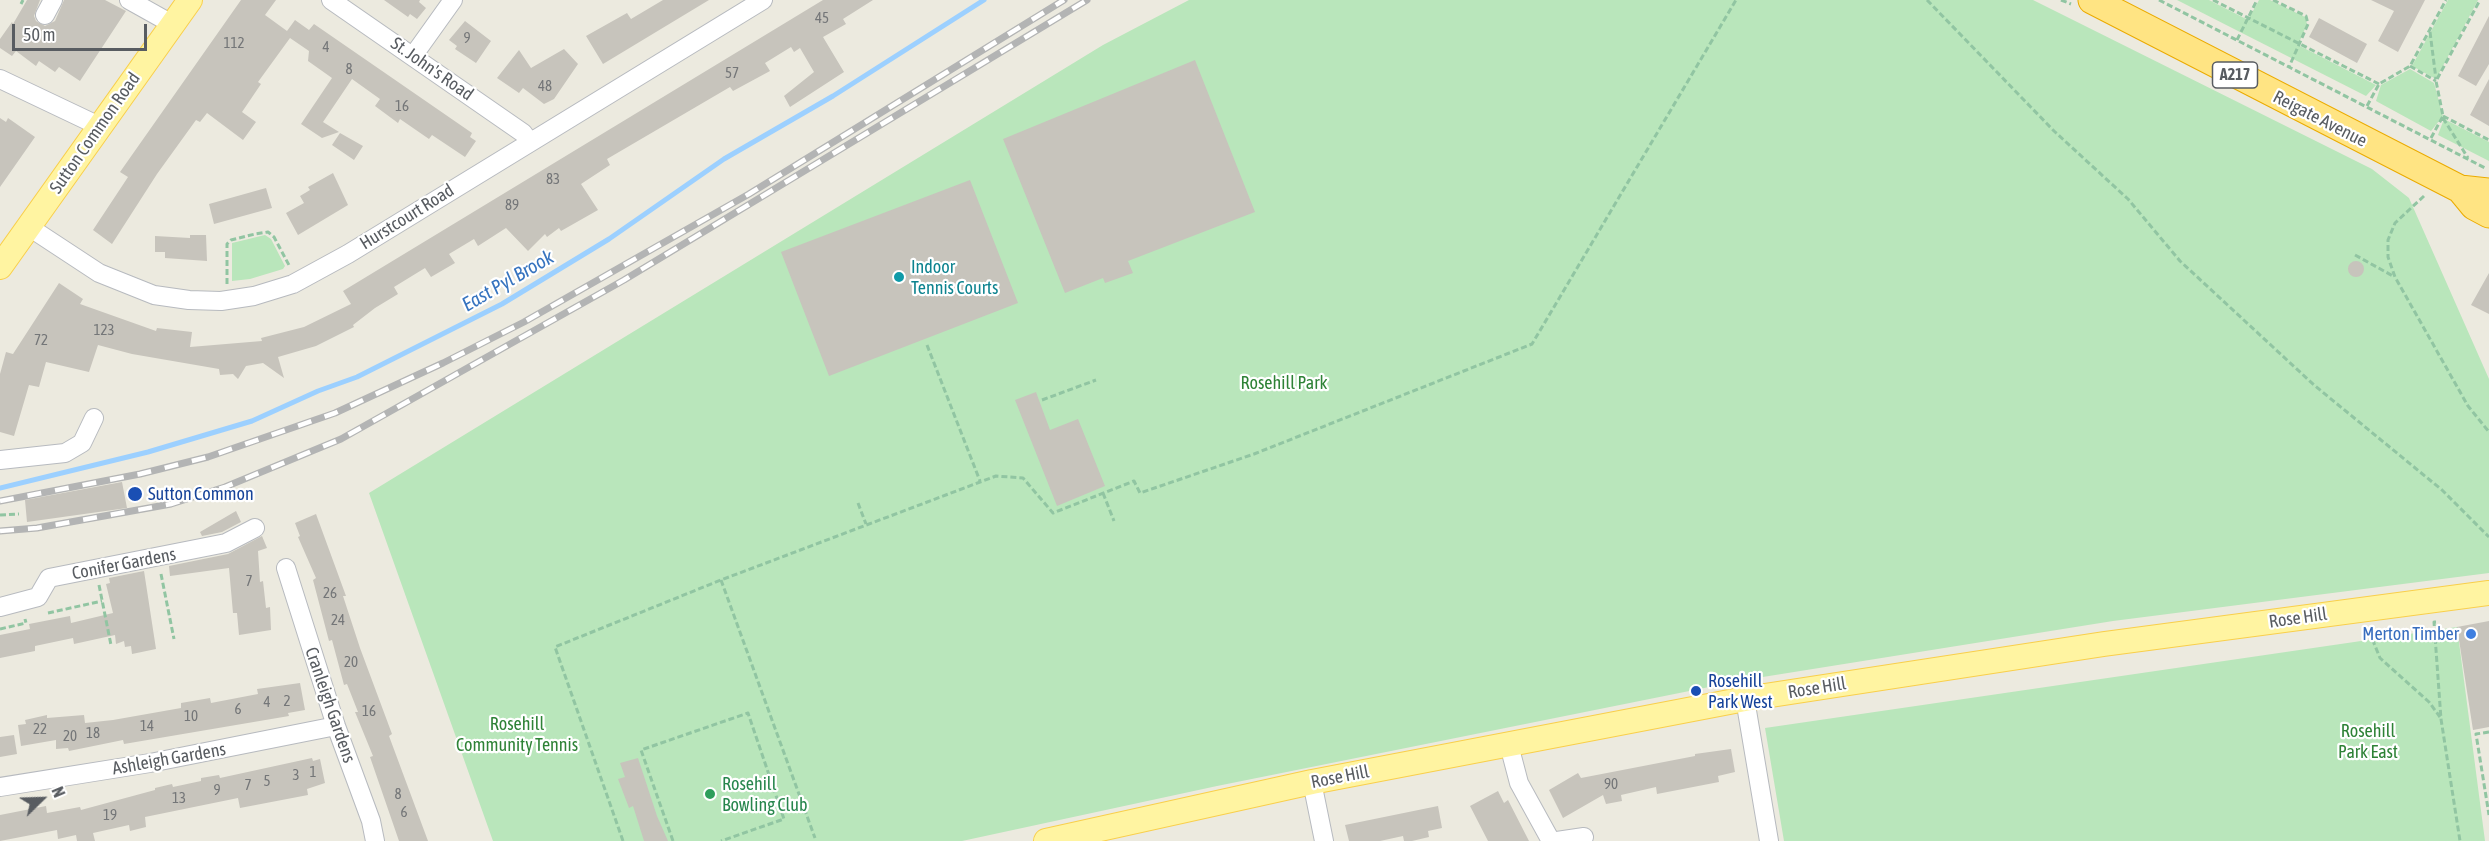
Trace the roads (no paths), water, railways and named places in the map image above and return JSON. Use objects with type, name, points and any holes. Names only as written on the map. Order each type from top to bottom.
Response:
[{"type":"highway","name":"Reigate Avenue","points":[[2092,0],[2460,189],[2489,192]]},
{"type":"highway","name":"A217","points":[[2460,189],[2474,206],[2489,214]]},
{"type":"main road","name":"Sutton Common Road","points":[[1,263],[190,0]]},
{"type":"main road","name":"Rose Hill","points":[[1046,841],[1100,835],[1312,782],[1745,699],[2104,644],[2489,593]]},
{"type":"street","points":[[129,0],[172,24]]},
{"type":"street","name":"St. John's Road","points":[[331,0],[523,133],[530,141]]},
{"type":"street","points":[[413,56],[453,0]]},
{"type":"street","name":"Hurstcourt Road","points":[[29,226],[99,273],[154,295],[189,300],[227,300],[254,296],[301,280],[348,254],[763,0]]},
{"type":"street","points":[[0,79],[99,126]]},
{"type":"street","points":[[0,460],[65,453],[82,443],[94,418]]},
{"type":"street","name":"Conifer Gardens","points":[[0,607],[38,597],[49,578],[226,543],[255,528]]},
{"type":"street","name":"Cranleigh Gardens","points":[[286,568],[336,726],[371,822],[375,841]]},
{"type":"street","points":[[1745,699],[1769,841]]},
{"type":"street","name":"Ashleigh Gardens","points":[[0,787],[150,763],[336,726]]},
{"type":"street","points":[[1509,745],[1519,783],[1551,841]]},
{"type":"street","points":[[1312,782],[1324,841]]},
{"type":"street","points":[[1557,841],[1584,837]]},
{"type":"waterway","name":"East Pyl Brook","points":[[0,488],[148,452],[252,421],[318,391],[357,377],[502,304],[609,239],[724,159],[833,96],[984,0]]},
{"type":"railway","points":[[0,501],[140,474],[208,457],[335,413],[443,363],[524,322],[749,194],[1064,0]]},
{"type":"railway","points":[[0,531],[37,528],[171,504],[225,487],[341,439],[624,280],[1087,0]]},
{"type":"place","name":"Indoor Tennis Courts","points":[[899,277]]},
{"type":"place","name":"Sutton Common","points":[[135,494]]},
{"type":"place","name":"Merton Timber","points":[[2471,634]]},
{"type":"place","name":"Rosehill Park West","points":[[1696,691]]},
{"type":"place","name":"Rosehill Bowling Club","points":[[710,794]]},
{"type":"park label","name":"Rosehill Park","points":[[1284,383]]},
{"type":"park label","name":"Rosehill Community Tennis","points":[[517,734]]},
{"type":"park label","name":"Rosehill Park East","points":[[2368,741]]}]
